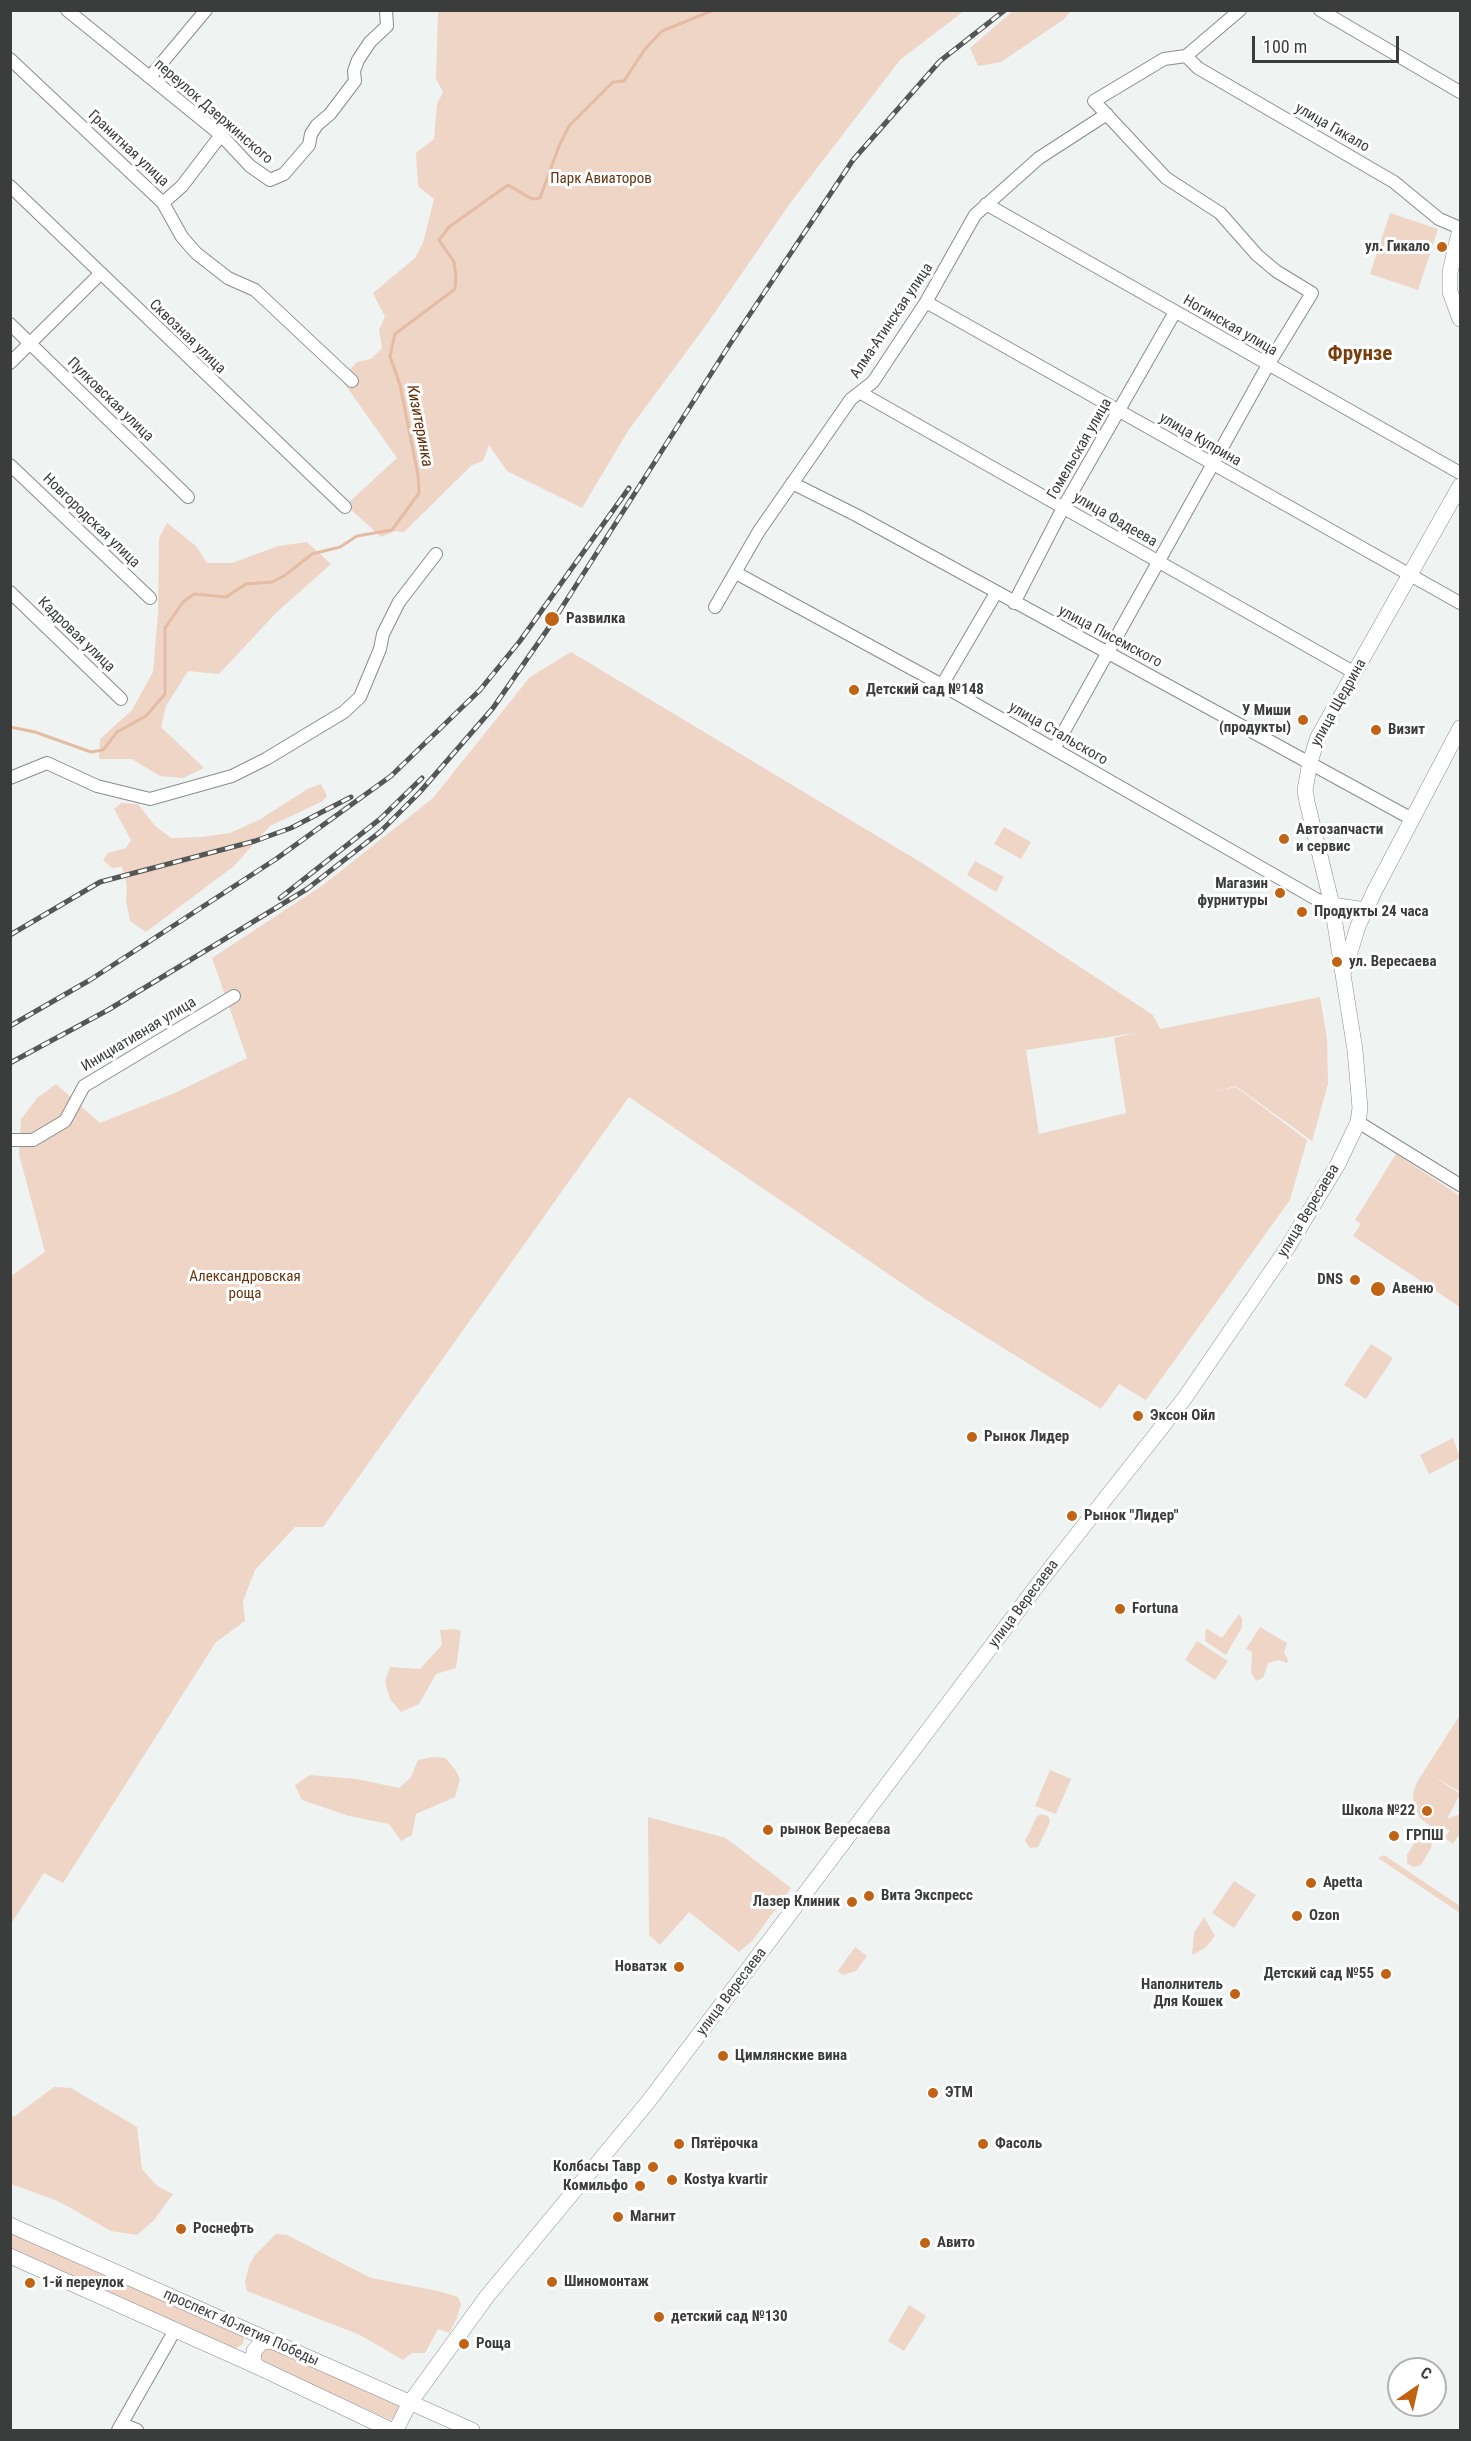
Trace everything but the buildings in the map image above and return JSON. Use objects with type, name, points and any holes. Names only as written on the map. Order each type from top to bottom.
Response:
[{"type":"main road","points":[[1461,229],[1450,282],[1450,292],[1461,319]]},
{"type":"main road","name":"улица Щедрина","points":[[1344,975],[1332,905],[1305,790],[1310,762],[1318,737],[1461,486]]},
{"type":"main road","name":"улица Вересаева","points":[[396,2430],[409,2404],[488,2295],[648,2102],[1029,1597],[1184,1399],[1286,1251],[1338,1164],[1358,1122],[1355,1050],[1344,975],[1365,910],[1461,728]]},
{"type":"main road","points":[[1332,905],[1365,910]]},
{"type":"main road","name":"проспект 40-летия Победы","points":[[10,2225],[472,2430]]},
{"type":"main road","name":"проспект 40-летия Победы","points":[[10,2256],[258,2367],[391,2430]]},
{"type":"main road","points":[[236,2357],[248,2350],[251,2344],[246,2331]]},
{"type":"main road","points":[[258,2367],[254,2361],[254,2350],[261,2343],[270,2341]]},
{"type":"street","name":"переулок Дзержинского","points":[[68,10],[221,135],[250,166],[270,180],[284,174],[309,145],[311,134],[317,125],[330,114],[355,81],[354,71],[370,42],[387,26],[386,10]]},
{"type":"street","points":[[150,77],[207,10]]},
{"type":"street","points":[[1054,749],[1268,365],[1312,293],[1276,271],[1257,255],[1220,213],[1166,177],[1094,101],[1164,59],[1186,56],[1240,10]]},
{"type":"street","points":[[1320,10],[1461,92]]},
{"type":"street","name":"улица Гикало","points":[[1186,56],[1198,68],[1394,182],[1439,219],[1461,229]]},
{"type":"street","name":"Гранитная улица","points":[[10,59],[163,203],[182,237],[196,253],[228,278],[255,290],[352,381]]},
{"type":"street","name":"Алма-Атинская улица","points":[[716,607],[759,531],[792,483],[851,399],[873,382],[926,302],[975,215],[1040,158],[1107,114]]},
{"type":"street","points":[[163,203],[182,186],[221,135]]},
{"type":"street","name":"Сквозная улица","points":[[10,186],[345,507]]},
{"type":"street","name":"Ногинская улица","points":[[986,204],[1461,473]]},
{"type":"street","points":[[10,363],[101,273]]},
{"type":"street","name":"улица Куприна","points":[[926,302],[1461,603]]},
{"type":"street","name":"Гомельская улица","points":[[1014,603],[1063,508],[1175,312]]},
{"type":"street","name":"Пулковская улица","points":[[10,324],[188,497]]},
{"type":"street","name":"улица Фадеева","points":[[861,393],[1355,673]]},
{"type":"street","name":"Новгородская улица","points":[[10,465],[150,598]]},
{"type":"street","name":"улица Писемского","points":[[792,483],[856,515],[1412,819]]},
{"type":"street","points":[[10,778],[47,763],[97,786],[150,800],[232,776],[266,759],[344,712],[360,697],[380,649],[383,634],[399,602],[436,554]]},
{"type":"street","name":"улица Стальского","points":[[736,573],[942,686],[1316,899],[1332,905]]},
{"type":"street","name":"Кадровая улица","points":[[10,592],[121,699]]},
{"type":"street","points":[[942,686],[996,593]]},
{"type":"street","name":"Инициативная улица","points":[[10,1140],[33,1140],[65,1121],[84,1086],[234,996]]},
{"type":"street","points":[[1358,1122],[1461,1185]]},
{"type":"street","points":[[137,2430],[120,2427],[175,2330]]},
{"type":"green space","name":"Парк Авиаторов","points":[[441,11],[964,11],[900,60],[791,202],[709,321],[628,431],[582,508],[507,471],[489,445],[483,461],[472,465],[404,532],[395,531],[381,537],[346,505],[397,458],[341,379],[357,362],[371,359],[382,348],[379,330],[385,317],[373,293],[415,258],[423,243],[434,199],[418,186],[416,153],[434,139],[437,104],[443,92],[436,79],[438,13]]},
{"type":"green space","points":[[1013,11],[1071,11],[1063,20],[1001,62],[978,66],[970,48]]},
{"type":"green space","points":[[1390,213],[1438,229],[1418,290],[1370,274]]},
{"type":"green space","points":[[167,523],[196,546],[207,563],[232,563],[278,546],[307,542],[331,564],[276,613],[219,674],[188,671],[166,706],[161,727],[204,768],[183,778],[160,776],[132,759],[99,759],[100,739],[132,710],[153,672],[158,614],[159,538]]},
{"type":"green space","name":"Александровская роща","points":[[571,652],[922,863],[1153,1015],[1160,1029],[1320,997],[1327,1039],[1328,1084],[1312,1141],[1236,1086],[1214,1092],[1236,1087],[1307,1140],[1290,1200],[1146,1400],[1119,1384],[1101,1409],[928,1301],[629,1097],[323,1527],[295,1527],[255,1570],[243,1601],[245,1621],[216,1642],[63,1883],[44,1873],[11,1924],[11,1276],[45,1252],[19,1154],[21,1119],[37,1098],[56,1084],[100,1123],[177,1092],[247,1058],[212,958],[323,885],[433,798],[530,677]],"holes":[[[1135,1033],[1114,1038],[1126,1113],[1039,1134],[1026,1050]]]},
{"type":"green space","points":[[321,784],[327,796],[323,801],[270,826],[234,866],[146,932],[130,921],[126,901],[127,886],[122,867],[112,868],[103,860],[108,853],[126,848],[131,840],[114,809],[121,803],[138,804],[155,826],[171,838],[201,837],[230,833],[259,820],[309,788]]},
{"type":"green space","points":[[1004,827],[1031,842],[1021,859],[994,844]]},
{"type":"green space","points":[[975,861],[1004,877],[996,892],[967,875]]},
{"type":"green space","points":[[1396,1154],[1460,1196],[1460,1307],[1353,1236],[1361,1224],[1355,1220]]},
{"type":"green space","points":[[1371,1344],[1393,1358],[1366,1399],[1344,1385]]},
{"type":"green space","points":[[1453,1438],[1460,1458],[1429,1474],[1420,1455]]},
{"type":"green space","points":[[1239,1614],[1242,1627],[1226,1655],[1205,1641],[1206,1628],[1222,1638]]},
{"type":"green space","points":[[1260,1627],[1287,1643],[1284,1652],[1288,1660],[1287,1663],[1279,1660],[1268,1663],[1263,1678],[1256,1681],[1251,1673],[1252,1652],[1246,1649]]},
{"type":"green space","points":[[440,1630],[461,1631],[456,1668],[436,1674],[419,1704],[401,1712],[390,1699],[385,1682],[390,1667],[420,1669],[442,1645]]},
{"type":"green space","points":[[1197,1641],[1228,1661],[1215,1680],[1185,1660]]},
{"type":"green space","points":[[1460,1715],[1460,1792],[1433,1776],[1460,1794],[1447,1819],[1460,1814],[1460,1833],[1453,1844],[1445,1838],[1450,1830],[1433,1828],[1420,1818],[1414,1806],[1413,1793],[1417,1782]]},
{"type":"green space","points":[[433,1757],[445,1758],[455,1769],[460,1779],[455,1797],[416,1814],[412,1835],[401,1841],[389,1824],[349,1816],[302,1800],[295,1785],[310,1775],[357,1779],[399,1788],[411,1777],[418,1760]]},
{"type":"green space","points":[[1050,1770],[1071,1779],[1056,1814],[1035,1806]]},
{"type":"green space","points":[[1042,1814],[1048,1816],[1050,1822],[1038,1847],[1030,1848],[1025,1841],[1037,1816]]},
{"type":"green space","points":[[648,1817],[726,1838],[791,1888],[753,1940],[739,1952],[689,1912],[660,1945],[649,1935]]},
{"type":"green space","points":[[1426,1836],[1432,1842],[1431,1848],[1421,1865],[1413,1867],[1407,1863],[1407,1855],[1417,1839]]},
{"type":"green space","points":[[1384,1855],[1460,1906],[1460,1913],[1378,1858]]},
{"type":"green space","points":[[1234,1881],[1256,1895],[1234,1928],[1212,1913]]},
{"type":"green space","points":[[1204,1917],[1215,1936],[1205,1948],[1192,1955],[1194,1933]]},
{"type":"green space","points":[[855,1947],[867,1956],[856,1971],[843,1975],[838,1971]]},
{"type":"green space","points":[[54,2087],[71,2088],[137,2127],[142,2169],[157,2186],[173,2194],[154,2220],[137,2235],[111,2231],[58,2201],[11,2184],[11,2117]]},
{"type":"green space","points":[[11,2230],[241,2333],[244,2339],[243,2344],[234,2349],[11,2250]]},
{"type":"green space","points":[[276,2234],[287,2235],[371,2278],[458,2297],[461,2304],[457,2318],[449,2333],[438,2329],[425,2353],[412,2353],[403,2360],[360,2335],[247,2291],[245,2282],[249,2266],[255,2255]]},
{"type":"green space","points":[[909,2305],[926,2316],[904,2351],[888,2341]]},
{"type":"green space","points":[[271,2346],[397,2404],[399,2411],[390,2420],[263,2362],[260,2354],[262,2350]]},
{"type":"waterway","name":"Кизитеринка","points":[[10,727],[35,732],[91,752],[103,750],[117,732],[146,716],[165,694],[165,628],[183,602],[194,594],[226,597],[246,584],[272,582],[284,576],[312,554],[340,547],[357,536],[392,530],[419,493],[418,475],[400,385],[390,356],[395,334],[455,289],[454,262],[439,240],[449,227],[508,185],[532,199],[540,198],[559,146],[569,126],[613,82],[624,81],[645,49],[662,31],[714,10]]},
{"type":"railway","points":[[10,1063],[108,1010],[307,889],[380,832],[419,793],[493,708],[552,623],[730,344],[853,160],[940,61],[1005,10]]},
{"type":"railway","points":[[10,1026],[90,980],[276,859],[391,776],[480,690],[520,641],[629,488]]},
{"type":"railway","points":[[280,898],[380,819],[422,778]]},
{"type":"railway","points":[[10,935],[100,882],[255,841],[291,828],[351,797]]},
{"type":"place","name":"ул. Гикало","points":[[1442,247]]},
{"type":"place","name":"Развилка","points":[[552,619]]},
{"type":"place","name":"Детский сад №148","points":[[854,690]]},
{"type":"place","name":"У Миши (продукты)","points":[[1303,720]]},
{"type":"place","name":"Визит","points":[[1376,730]]},
{"type":"place","name":"Автозапчасти и сервис","points":[[1284,839]]},
{"type":"place","name":"Магазин фурнитуры","points":[[1280,893]]},
{"type":"place","name":"Продукты 24 часа","points":[[1302,912]]},
{"type":"place","name":"ул. Вересаева","points":[[1337,962]]},
{"type":"place","name":"DNS","points":[[1355,1280]]},
{"type":"place","name":"Авеню","points":[[1378,1289]]},
{"type":"place","name":"Эксон Ойл","points":[[1138,1416]]},
{"type":"place","name":"Рынок Лидер","points":[[972,1437]]},
{"type":"place","name":"Рынок \"Лидер\"","points":[[1072,1516]]},
{"type":"place","name":"Fortuna","points":[[1120,1609]]},
{"type":"place","name":"Школа №22","points":[[1427,1811]]},
{"type":"place","name":"рынок Вересаева","points":[[768,1830]]},
{"type":"place","name":"ГРПШ","points":[[1394,1836]]},
{"type":"place","name":"Apetta","points":[[1311,1883]]},
{"type":"place","name":"Вита Экспресс","points":[[869,1896]]},
{"type":"place","name":"Лазер Клиник","points":[[852,1902]]},
{"type":"place","name":"Ozon","points":[[1297,1916]]},
{"type":"place","name":"Новатэк","points":[[679,1967]]},
{"type":"place","name":"Детский сад №55","points":[[1386,1974]]},
{"type":"place","name":"Наполнитель Для Кошек","points":[[1235,1994]]},
{"type":"place","name":"Цимлянские вина","points":[[723,2056]]},
{"type":"place","name":"ЭТМ","points":[[933,2093]]},
{"type":"place","name":"Пятёрочка","points":[[679,2144]]},
{"type":"place","name":"Фасоль","points":[[983,2144]]},
{"type":"place","name":"Колбасы Тавр","points":[[653,2167]]},
{"type":"place","name":"Kostya kvartir","points":[[672,2180]]},
{"type":"place","name":"Комильфо","points":[[640,2186]]},
{"type":"place","name":"Магнит","points":[[618,2217]]},
{"type":"place","name":"Роснефть","points":[[181,2229]]},
{"type":"place","name":"Авито","points":[[925,2243]]},
{"type":"place","name":"Шиномонтаж","points":[[552,2282]]},
{"type":"place","name":"1-й переулок","points":[[30,2283]]},
{"type":"place","name":"детский сад №130","points":[[659,2317]]},
{"type":"place","name":"Роща","points":[[464,2344]]},
{"type":"district","name":"Фрунзе","points":[[1360,355]]}]
